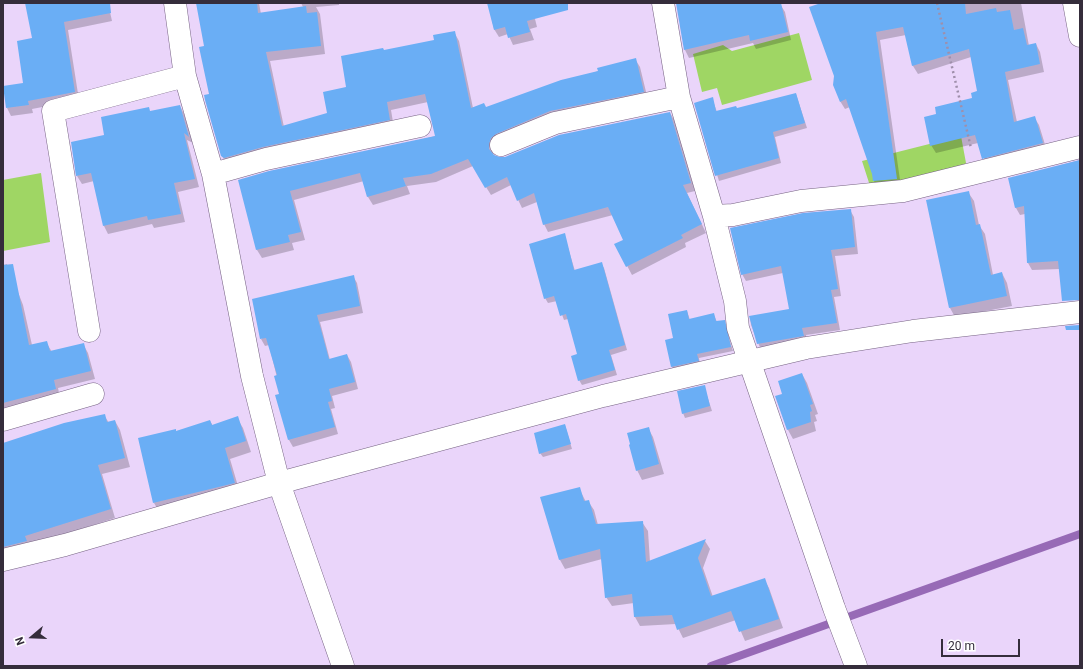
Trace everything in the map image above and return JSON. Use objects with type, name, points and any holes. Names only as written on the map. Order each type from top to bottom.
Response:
[{"type":"street","points":[[174,3],[184,76],[213,174],[252,376],[279,483],[342,666]]},
{"type":"street","points":[[663,3],[679,97],[714,216],[735,301],[738,328],[751,362],[834,608],[856,666]]},
{"type":"street","points":[[1074,3],[1080,36]]},
{"type":"street","points":[[89,331],[53,111],[184,76]]},
{"type":"street","points":[[501,146],[555,123],[679,97]]},
{"type":"street","points":[[213,174],[266,159],[420,126]]},
{"type":"street","points":[[714,216],[733,215],[801,201],[904,191],[977,174],[1080,147]]},
{"type":"street","points":[[3,560],[65,545],[279,483],[603,396],[806,348],[913,331],[1080,312]]},
{"type":"street","points":[[3,420],[93,394]]},
{"type":"path","points":[[937,3],[977,174]]},
{"type":"green space","points":[[799,33],[812,80],[722,105],[717,88],[702,92],[693,54],[723,45],[732,51]]},
{"type":"green space","points":[[961,136],[966,163],[960,170],[871,189],[862,161]]},
{"type":"green space","points":[[41,173],[50,242],[3,251],[3,180]]},
{"type":"building","points":[[25,3],[110,3],[111,13],[64,22],[75,92],[28,101],[29,105],[6,108],[3,86],[23,83],[17,41],[32,38]]},
{"type":"building","points":[[196,3],[257,3],[258,13],[306,6],[307,13],[317,12],[321,46],[266,52],[282,126],[327,113],[323,92],[346,87],[341,56],[383,48],[384,50],[434,40],[433,35],[455,31],[471,108],[484,103],[486,107],[561,80],[598,71],[597,68],[636,58],[644,92],[550,111],[496,134],[491,138],[489,149],[494,155],[505,157],[559,135],[670,112],[691,183],[683,185],[702,224],[681,235],[683,238],[626,267],[614,244],[623,240],[608,207],[543,225],[534,193],[517,201],[507,177],[485,188],[468,159],[431,174],[403,178],[406,186],[367,197],[360,173],[290,191],[301,232],[288,235],[290,242],[256,250],[238,180],[269,171],[435,136],[425,94],[387,102],[390,120],[263,147],[224,158],[221,156],[204,95],[209,94],[199,47],[204,46]]},
{"type":"building","points":[[487,3],[568,3],[568,10],[527,21],[530,32],[508,38],[505,27],[494,30]]},
{"type":"building","points":[[676,3],[781,3],[788,32],[750,41],[749,35],[684,50]]},
{"type":"building","points":[[821,3],[965,3],[966,14],[996,8],[997,12],[1010,10],[1014,30],[1023,28],[1027,45],[1036,43],[1040,64],[1005,72],[1014,122],[1035,116],[1043,143],[982,159],[975,135],[930,146],[924,117],[936,114],[935,107],[972,98],[971,93],[977,91],[969,49],[912,66],[903,27],[876,32],[897,179],[873,181],[872,174],[846,99],[840,102],[833,85],[834,76],[809,7]]},
{"type":"building","points":[[796,93],[805,123],[773,132],[779,158],[715,176],[694,103],[713,97],[716,111],[736,106],[737,108]]},
{"type":"building","points":[[180,105],[189,137],[184,133],[195,179],[174,183],[181,214],[148,220],[147,216],[103,226],[91,173],[76,176],[71,142],[104,135],[101,117],[149,107],[150,111]]},
{"type":"building","points":[[1080,160],[1080,300],[1062,301],[1058,261],[1027,263],[1024,206],[1015,208],[1008,178]]},
{"type":"building","points":[[969,191],[976,225],[980,224],[991,275],[1002,272],[1007,296],[949,308],[926,200]]},
{"type":"building","points":[[851,209],[855,247],[831,250],[838,289],[831,290],[837,323],[802,328],[804,336],[757,344],[749,316],[789,309],[781,266],[741,275],[730,228],[803,213]]},
{"type":"building","points":[[565,233],[574,270],[602,262],[625,345],[609,350],[615,370],[578,381],[571,356],[577,354],[566,314],[560,316],[554,296],[544,299],[529,244]]},
{"type":"building","points":[[13,264],[29,345],[47,341],[50,351],[84,343],[91,371],[54,380],[56,389],[3,403],[3,265]]},
{"type":"building","points":[[354,275],[360,306],[317,315],[329,359],[347,354],[355,382],[329,389],[332,401],[328,402],[335,427],[288,440],[275,395],[279,394],[274,376],[277,375],[266,338],[260,339],[252,299]]},
{"type":"building","points":[[687,310],[689,319],[714,313],[716,321],[725,320],[731,347],[697,354],[699,361],[671,367],[665,340],[673,338],[668,314]]},
{"type":"building","points":[[1080,325],[1080,330],[1066,330],[1065,326]]},
{"type":"building","points":[[802,373],[813,404],[810,405],[812,411],[810,412],[811,422],[787,430],[775,396],[782,394],[778,381]]},
{"type":"building","points":[[705,385],[710,406],[682,414],[677,391]]},
{"type":"building","points":[[105,414],[107,422],[115,420],[125,458],[98,465],[111,509],[25,536],[27,541],[3,547],[3,443],[64,423]]},
{"type":"building","points":[[238,416],[246,441],[225,448],[235,483],[153,503],[138,438],[176,429],[176,431],[210,420],[212,425]]},
{"type":"building","points":[[565,424],[571,444],[539,454],[534,433]]},
{"type":"building","points":[[649,427],[659,464],[636,471],[627,433]]},
{"type":"building","points":[[580,487],[584,501],[589,500],[596,524],[643,521],[646,562],[706,539],[698,558],[711,596],[765,578],[779,619],[739,632],[731,611],[677,630],[672,615],[634,617],[632,594],[605,598],[600,549],[559,560],[540,497]]},
{"type":"waterway","points":[[711,666],[1080,534]]}]
